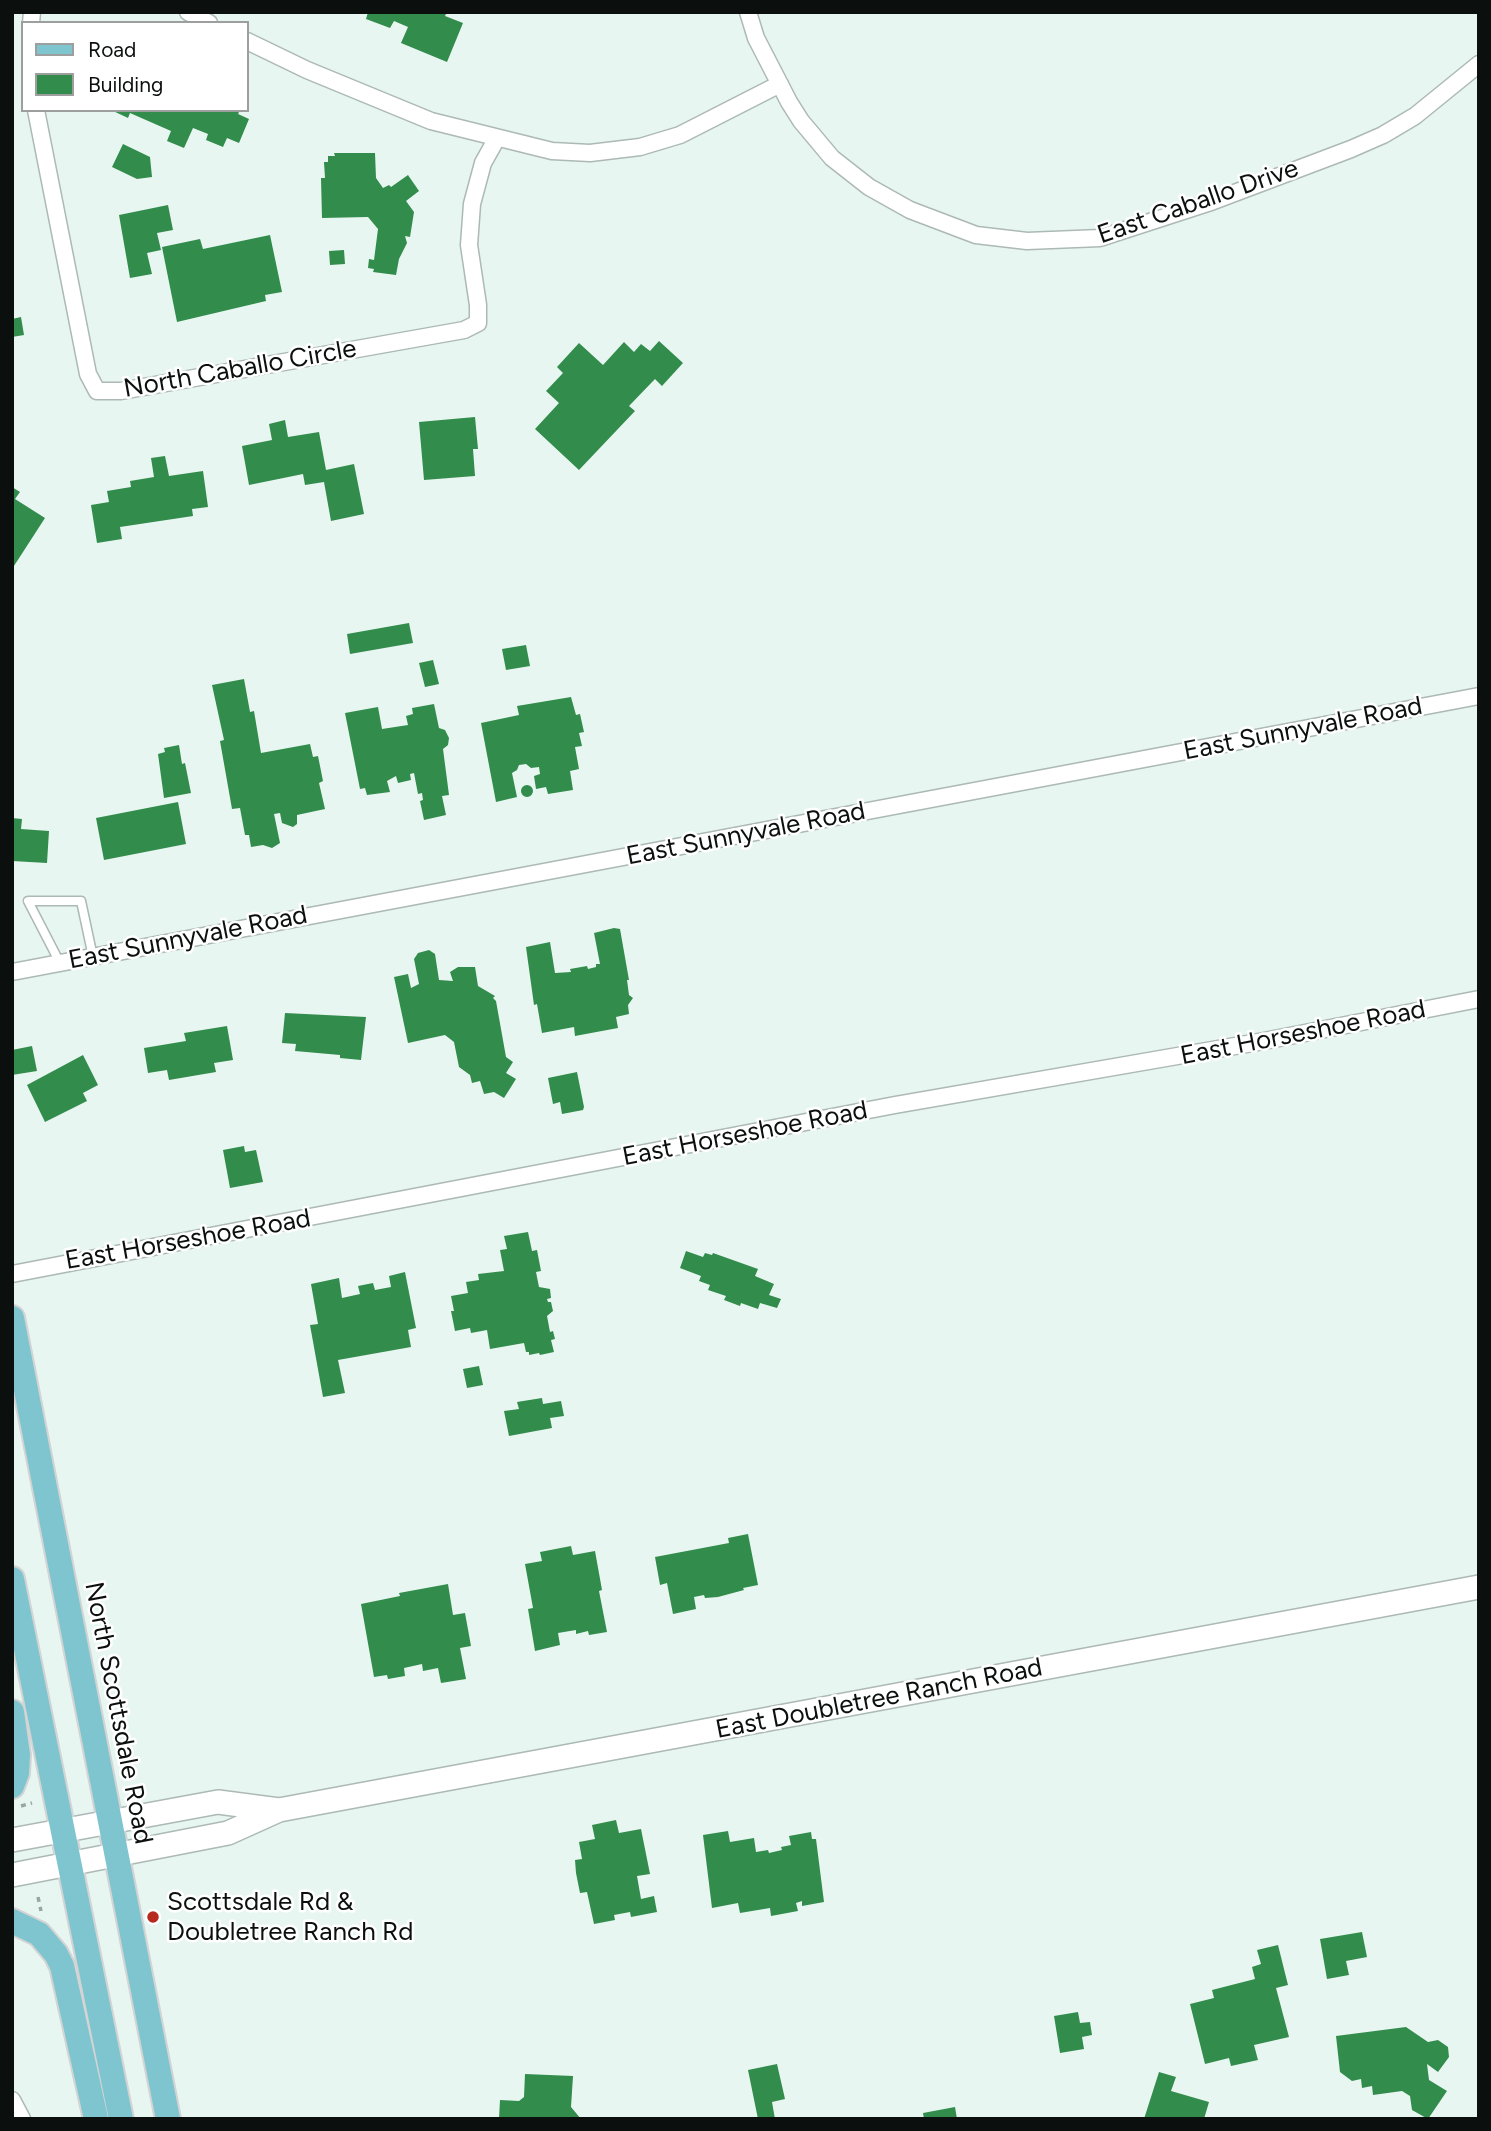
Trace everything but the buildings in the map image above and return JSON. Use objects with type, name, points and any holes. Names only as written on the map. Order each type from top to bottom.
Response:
[{"type":"main road","name":"North Scottsdale Road","points":[[12,1318],[168,2119]]},
{"type":"main road","points":[[12,1403],[40,1468]]},
{"type":"main road","points":[[12,1579],[121,2119]]},
{"type":"main road","name":"East Doubletree Ranch Road","points":[[12,1875],[228,1833],[279,1810],[1479,1587]]},
{"type":"main road","points":[[12,1712],[18,1755],[18,1796]]},
{"type":"main road","name":"East Doubletree Ranch Road","points":[[12,1840],[218,1802],[279,1810]]},
{"type":"main road","points":[[12,1921],[40,1934],[62,1966],[96,2119]]},
{"type":"street","points":[[188,12],[205,21]]},
{"type":"street","name":"East Caballo Drive","points":[[748,12],[756,37],[801,121],[832,158],[869,187],[910,210],[976,235],[1027,241],[1100,238],[1146,225],[1358,146],[1415,116],[1479,64]]},
{"type":"street","points":[[248,41],[307,70],[430,121],[552,151],[590,153],[640,147],[680,135],[780,84]]},
{"type":"street","name":"North Caballo Circle","points":[[36,112],[88,374],[97,391],[121,391],[464,330],[478,323],[470,245],[472,204],[483,163],[497,138]]},
{"type":"street","name":"East Sunnyvale Road","points":[[12,972],[1479,696]]},
{"type":"street","name":"East Horseshoe Road","points":[[12,1274],[895,1105],[1264,1041],[1479,999]]},
{"type":"street","points":[[12,2099],[22,2119]]},
{"type":"lane","points":[[60,962],[28,901],[81,901],[93,957]]},
{"type":"path","points":[[18,1796],[32,1803]]},
{"type":"path","points":[[38,1897],[42,1916]]},
{"type":"place","name":"Scottsdale Rd & Doubletree Ranch Rd","points":[[153,1917]]}]
